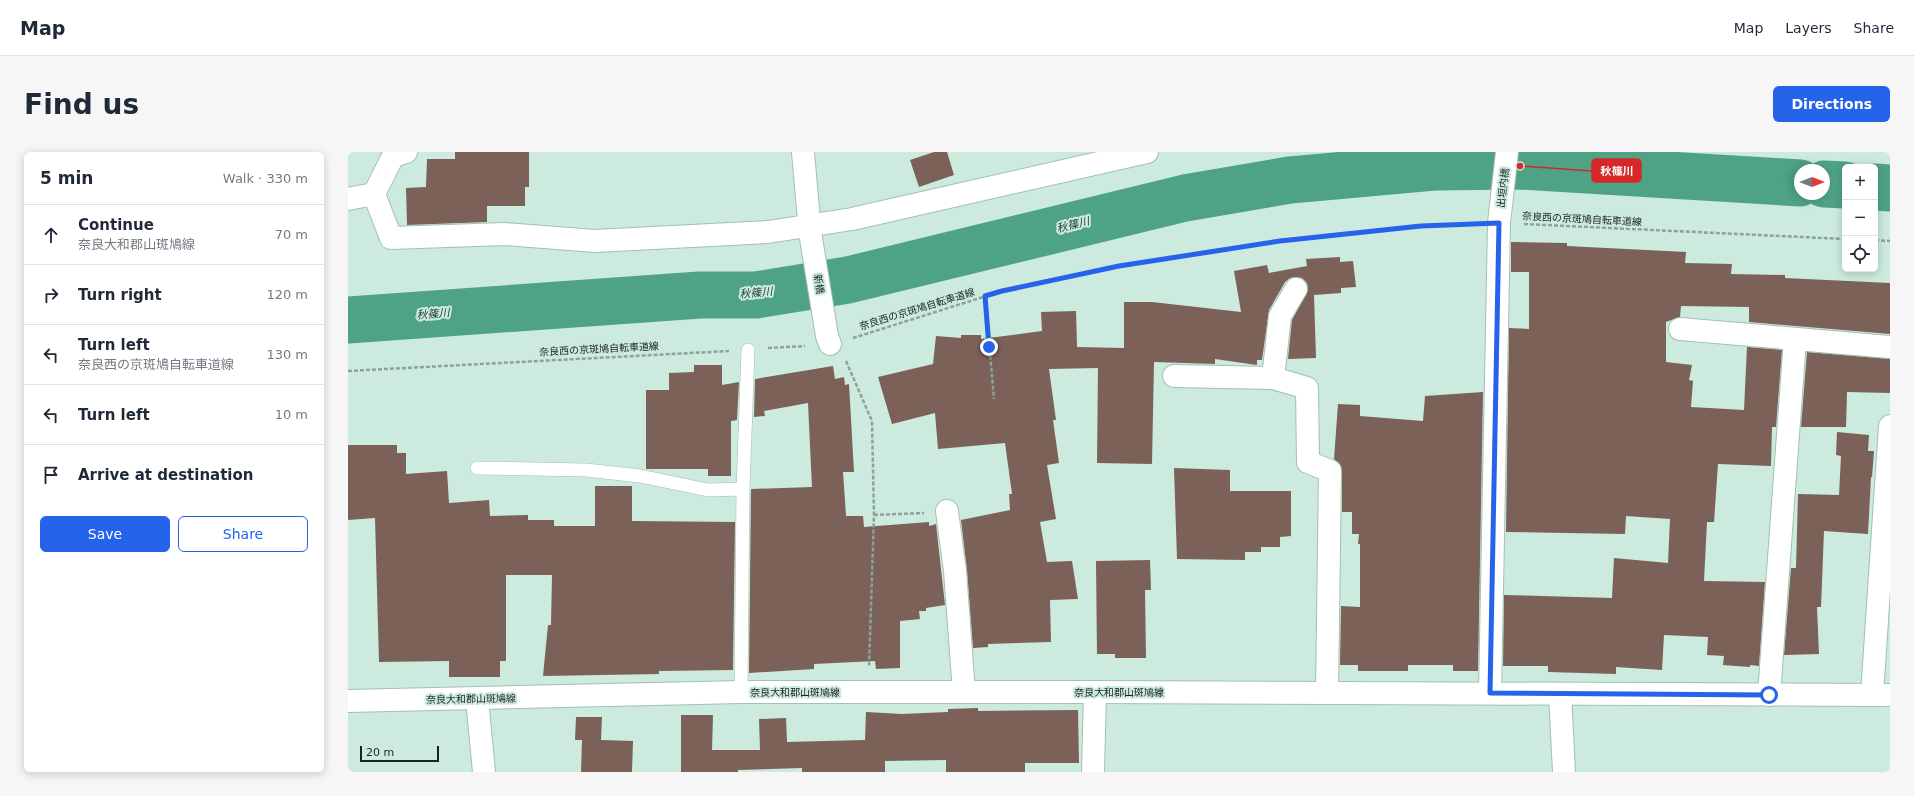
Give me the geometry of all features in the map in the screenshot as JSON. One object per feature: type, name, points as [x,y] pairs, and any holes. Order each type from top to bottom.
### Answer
[{"type":"street","points":[[406,152],[393,156],[374,194],[391,238],[504,234],[595,241],[810,229],[1147,152]]},
{"type":"street","name":"新橋","points":[[803,152],[810,229],[832,341]]},
{"type":"street","name":"出垣内橋","points":[[1490,693],[1499,223],[1507,152]]},
{"type":"street","points":[[348,199],[374,194]]},
{"type":"street","points":[[1273,378],[1280,316],[1296,289]]},
{"type":"street","points":[[1680,329],[1890,347]]},
{"type":"street","points":[[1769,695],[1795,339]]},
{"type":"street","points":[[1174,376],[1273,378],[1307,388],[1308,462],[1330,471],[1328,693]]},
{"type":"street","points":[[1881,695],[1890,426]]},
{"type":"street","points":[[947,511],[955,570],[964,692]]},
{"type":"street","name":"奈良大和郡山斑鳩線","points":[[348,701],[741,692],[1881,695]]},
{"type":"street","points":[[1093,772],[1095,692]]},
{"type":"street","points":[[1560,694],[1564,772]]},
{"type":"street","points":[[477,699],[484,772]]},
{"type":"lane","points":[[741,692],[743,489],[748,350]]},
{"type":"lane","points":[[477,468],[586,470],[640,476],[708,490],[743,489]]},
{"type":"path","name":"奈良西の京斑鳩自転車道線","points":[[348,370],[748,350],[832,341],[985,296],[1119,266],[1280,241],[1421,226],[1499,223],[1842,239]]},
{"type":"path","points":[[1878,240],[1890,241]]},
{"type":"path","points":[[985,296],[994,399]]},
{"type":"path","points":[[832,341],[872,421],[874,515],[868,692]]},
{"type":"path","points":[[874,515],[947,511]]},
{"type":"building","points":[[455,152],[529,152],[529,187],[525,187],[525,206],[487,206],[487,222],[407,225],[406,188],[426,187],[427,159],[455,159]]},
{"type":"building","points":[[934,152],[947,152],[954,175],[919,187],[910,160]]},
{"type":"building","points":[[1511,242],[1567,243],[1567,246],[1686,252],[1685,263],[1732,264],[1731,274],[1785,275],[1785,278],[1890,283],[1890,334],[1749,322],[1749,307],[1681,306],[1680,317],[1666,322],[1666,362],[1692,365],[1689,380],[1693,381],[1691,407],[1744,410],[1747,347],[1782,350],[1776,427],[1772,427],[1771,466],[1718,464],[1714,522],[1707,522],[1704,581],[1765,582],[1759,666],[1750,665],[1750,667],[1723,665],[1724,656],[1707,655],[1708,637],[1664,635],[1662,670],[1616,667],[1616,674],[1548,672],[1548,666],[1503,666],[1504,595],[1612,598],[1614,558],[1668,563],[1670,519],[1626,516],[1625,534],[1506,532],[1509,328],[1529,329],[1529,272],[1511,272]]},
{"type":"building","points":[[1340,257],[1340,262],[1353,261],[1356,287],[1341,288],[1341,293],[1314,295],[1316,358],[1288,359],[1292,320],[1308,290],[1307,283],[1302,278],[1296,277],[1290,278],[1285,282],[1269,310],[1262,360],[1257,360],[1257,365],[1215,359],[1215,364],[1154,362],[1152,464],[1097,463],[1098,368],[1049,369],[1056,420],[1053,420],[1059,463],[1047,465],[1056,519],[1040,522],[1047,562],[1072,561],[1078,599],[1050,600],[1051,642],[988,644],[988,647],[973,648],[967,570],[961,520],[1010,510],[1009,494],[1012,494],[1005,443],[938,449],[935,413],[892,424],[878,377],[933,364],[936,336],[961,338],[961,335],[981,335],[981,339],[1042,331],[1041,312],[1076,311],[1077,347],[1124,348],[1124,302],[1152,302],[1241,312],[1234,271],[1267,265],[1269,273],[1307,266],[1306,259]]},
{"type":"building","points":[[1807,352],[1890,359],[1890,393],[1847,392],[1846,427],[1801,427]]},
{"type":"building","points":[[694,365],[722,365],[722,385],[739,382],[737,420],[731,421],[731,476],[708,476],[708,469],[646,469],[646,390],[669,390],[669,373],[694,372]]},
{"type":"building","points":[[833,366],[835,379],[844,377],[845,385],[849,384],[854,472],[843,472],[846,516],[863,516],[864,527],[929,522],[929,526],[936,524],[945,605],[926,608],[926,611],[919,611],[920,619],[900,621],[900,668],[876,669],[875,661],[814,664],[814,669],[749,673],[751,489],[812,487],[808,403],[764,411],[765,416],[754,417],[755,379]]},
{"type":"building","points":[[1483,392],[1478,671],[1453,671],[1453,665],[1408,665],[1408,671],[1358,671],[1358,665],[1340,665],[1341,606],[1360,607],[1360,544],[1358,544],[1359,534],[1352,534],[1352,512],[1342,512],[1342,471],[1340,464],[1334,459],[1338,404],[1360,405],[1360,416],[1423,421],[1425,396]]},
{"type":"building","points":[[1837,432],[1869,435],[1868,451],[1874,451],[1868,534],[1824,531],[1821,607],[1817,607],[1819,654],[1784,655],[1791,568],[1796,568],[1798,494],[1839,495],[1841,456],[1836,455]]},
{"type":"building","points":[[348,445],[397,445],[397,453],[406,453],[406,474],[447,471],[449,503],[489,500],[490,516],[528,515],[528,520],[554,520],[554,526],[595,526],[595,486],[632,486],[632,521],[735,522],[733,670],[659,671],[659,674],[543,676],[548,625],[551,625],[552,575],[506,575],[506,661],[500,661],[500,677],[449,677],[449,661],[379,662],[375,518],[348,520]]},
{"type":"building","points":[[1174,468],[1230,470],[1230,491],[1291,491],[1291,536],[1280,537],[1280,547],[1261,547],[1261,552],[1245,552],[1245,560],[1177,559]]},
{"type":"building","points":[[1150,560],[1151,590],[1145,590],[1146,658],[1115,658],[1115,654],[1097,654],[1096,561]]},
{"type":"building","points":[[978,708],[978,711],[1078,710],[1079,763],[1025,763],[1025,772],[946,772],[946,760],[885,761],[885,772],[802,772],[802,768],[738,770],[738,772],[681,772],[681,715],[713,715],[712,750],[760,750],[759,719],[786,718],[787,742],[865,740],[866,712],[902,714],[948,712],[948,709]]},
{"type":"building","points":[[576,717],[602,717],[601,740],[633,741],[632,772],[581,772],[582,740],[575,740]]},
{"type":"waterway","points":[[1520,166],[1524,152]]},
{"type":"waterway","name":"秋篠川","points":[[348,320],[700,295],[756,295],[848,280],[1185,198],[1290,180],[1434,167],[1520,166],[1794,183]]},
{"type":"waterway","name":"秋篠川","points":[[1830,184],[1842,185]]},
{"type":"waterway","name":"秋篠川","points":[[1878,187],[1890,188]]},
{"type":"place","name":"秋篠川","points":[[1520,166]]},
{"type":"route","points":[[989,347],[985,296],[1002,291],[1119,266],[1280,241],[1421,226],[1499,223],[1490,693],[1769,695]]}]
